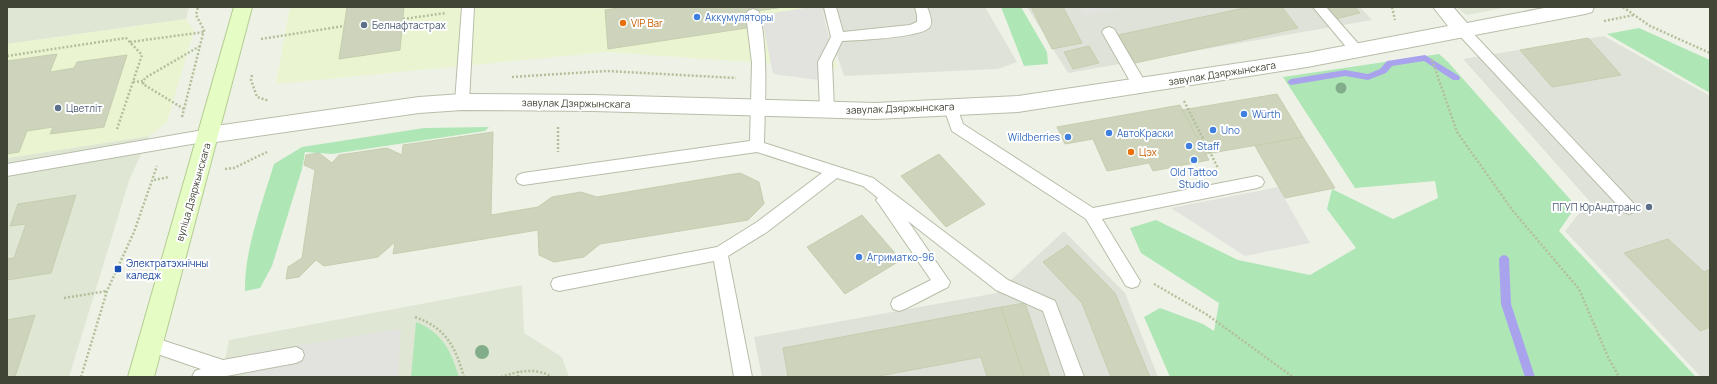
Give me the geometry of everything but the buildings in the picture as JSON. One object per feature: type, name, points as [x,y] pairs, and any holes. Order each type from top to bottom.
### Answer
[{"type":"main road","name":"вуліца Дзяржынскага","points":[[141,377],[149,344],[209,135],[243,7]]},
{"type":"street","points":[[1442,7],[1463,31]]},
{"type":"street","name":"завулак Дзяржынскага","points":[[209,135],[419,105],[462,102],[758,107],[875,111],[950,106],[1018,104],[1357,51],[1585,7]]},
{"type":"lane","points":[[827,109],[825,62],[838,37],[830,7]]},
{"type":"lane","points":[[838,37],[912,30],[924,25],[924,15],[921,7]]},
{"type":"lane","points":[[1319,7],[1357,51]]},
{"type":"lane","points":[[462,102],[468,9]]},
{"type":"lane","points":[[753,14],[757,31],[760,79],[757,146]]},
{"type":"lane","points":[[1463,31],[1629,208]]},
{"type":"lane","points":[[1109,32],[1140,86]]},
{"type":"lane","points":[[950,106],[957,127],[1090,215],[1132,281]]},
{"type":"lane","points":[[7,170],[209,135]]},
{"type":"lane","points":[[523,179],[757,146],[868,182],[1002,285],[1050,306],[1075,377]]},
{"type":"lane","points":[[559,284],[720,253],[762,227],[835,171]]},
{"type":"lane","points":[[1090,215],[1257,182]]},
{"type":"lane","points":[[876,188],[942,282],[899,304]]},
{"type":"lane","points":[[720,253],[744,377]]},
{"type":"lane","points":[[149,344],[223,368]]},
{"type":"lane","points":[[200,377],[223,368],[296,355]]},
{"type":"path","points":[[181,121],[204,32],[196,15],[198,7]]},
{"type":"path","points":[[1392,7],[1395,22],[1402,21]]},
{"type":"path","points":[[1623,7],[1650,26],[1710,54]]},
{"type":"path","points":[[403,19],[468,9]]},
{"type":"path","points":[[261,40],[344,26]]},
{"type":"path","points":[[130,42],[204,32]]},
{"type":"path","points":[[259,46],[263,33]]},
{"type":"path","points":[[7,56],[126,38],[142,55],[116,131]]},
{"type":"path","points":[[1424,38],[1457,132],[1513,211],[1578,289],[1619,377]]},
{"type":"path","points":[[133,82],[144,81],[145,78],[200,45]]},
{"type":"path","points":[[505,79],[519,76],[607,71],[760,79]]},
{"type":"path","points":[[253,73],[251,80],[257,97],[273,103]]},
{"type":"path","points":[[144,81],[144,84],[184,109]]},
{"type":"path","points":[[1181,97],[1229,188]]},
{"type":"path","points":[[558,123],[558,174]]},
{"type":"path","points":[[234,168],[272,149]]},
{"type":"path","points":[[81,377],[107,291],[134,232],[158,165]]},
{"type":"path","points":[[1122,266],[1206,314],[1293,377]]},
{"type":"path","points":[[64,298],[107,291]]},
{"type":"path","points":[[415,316],[427,320],[450,340],[457,355],[464,377]]},
{"type":"path","points":[[501,377],[518,371],[533,370],[546,373],[552,377]]},
{"type":"path","points":[[518,371],[518,377]]},
{"type":"shaded area","points":[[7,7],[189,7],[186,19],[7,44]]},
{"type":"shaded area","points":[[290,7],[595,7],[595,9],[607,7],[818,7],[837,68],[606,52],[276,84]]},
{"type":"shaded area","points":[[811,7],[821,7],[832,48],[825,81],[773,74],[761,15]]},
{"type":"shaded area","points":[[821,7],[985,7],[1017,62],[998,69],[844,76]]},
{"type":"shaded area","points":[[1027,7],[1360,7],[1372,20],[1068,73]]},
{"type":"shaded area","points":[[1078,7],[1127,7],[1084,16]]},
{"type":"shaded area","points":[[1455,7],[1508,7],[1467,15]]},
{"type":"shaded area","points":[[186,19],[194,31],[167,122],[149,136],[7,158],[7,44]]},
{"type":"shaded area","name":"ПГУП ЮрАндтранс","points":[[1604,36],[1710,96],[1710,377],[1701,377],[1565,231],[1582,210],[1592,204],[1463,59]]},
{"type":"shaded area","points":[[149,136],[129,181],[69,377],[7,377],[7,158]]},
{"type":"shaded area","points":[[1278,187],[1310,243],[1245,256],[1171,208]]},
{"type":"shaded area","points":[[1064,231],[1125,293],[1158,377],[762,377],[754,337],[997,293]]},
{"type":"shaded area","points":[[522,285],[524,333],[562,357],[569,377],[222,377],[229,340]]},
{"type":"shaded area","points":[[401,329],[398,377],[246,377],[250,353]]},
{"type":"green space","points":[[1001,7],[1021,7],[1047,52],[1048,64],[1024,66]]},
{"type":"green space","points":[[1639,28],[1710,60],[1710,93],[1607,34]]},
{"type":"green space","points":[[1439,54],[1448,62],[1576,206],[1559,231],[1696,377],[1170,377],[1144,317],[1160,308],[1203,324],[1214,331],[1219,303],[1141,253],[1130,228],[1156,220],[1238,260],[1310,275],[1356,248],[1327,209],[1332,189],[1393,219],[1438,198],[1435,181],[1355,188],[1283,77]]},
{"type":"green space","points":[[489,127],[485,131],[332,154],[305,152],[302,169],[272,266],[260,288],[245,291],[247,259],[259,211],[274,164],[302,147],[424,128]]},
{"type":"green space","points":[[416,322],[433,331],[439,337],[453,359],[459,377],[411,377]]},
{"type":"waterway","points":[[1291,82],[1345,73],[1368,77],[1383,71],[1390,63],[1425,58],[1456,78]]},
{"type":"waterway","points":[[1504,259],[1506,304],[1530,377]]},
{"type":"place","name":"Аккумуляторы","points":[[697,17]]},
{"type":"place","name":"VIP Bar","points":[[623,23]]},
{"type":"place","name":"Белнафтастрах","points":[[364,25]]},
{"type":"place","name":"Цветліт","points":[[58,108]]},
{"type":"place","name":"Würth","points":[[1244,114]]},
{"type":"place","name":"Uno","points":[[1213,130]]},
{"type":"place","name":"АвтоКраски","points":[[1109,133]]},
{"type":"place","name":"Wildberries","points":[[1068,137]]},
{"type":"place","name":"Staff","points":[[1189,146]]},
{"type":"place","name":"Цэх","points":[[1131,152]]},
{"type":"place","name":"Old Tattoo Studio","points":[[1194,160]]},
{"type":"place","name":"ПГУП ЮрАндтранс","points":[[1649,207]]},
{"type":"place","name":"Агриматко-96","points":[[859,257]]},
{"type":"place","name":"Электратэхнічны каледж","points":[[118,269]]}]
